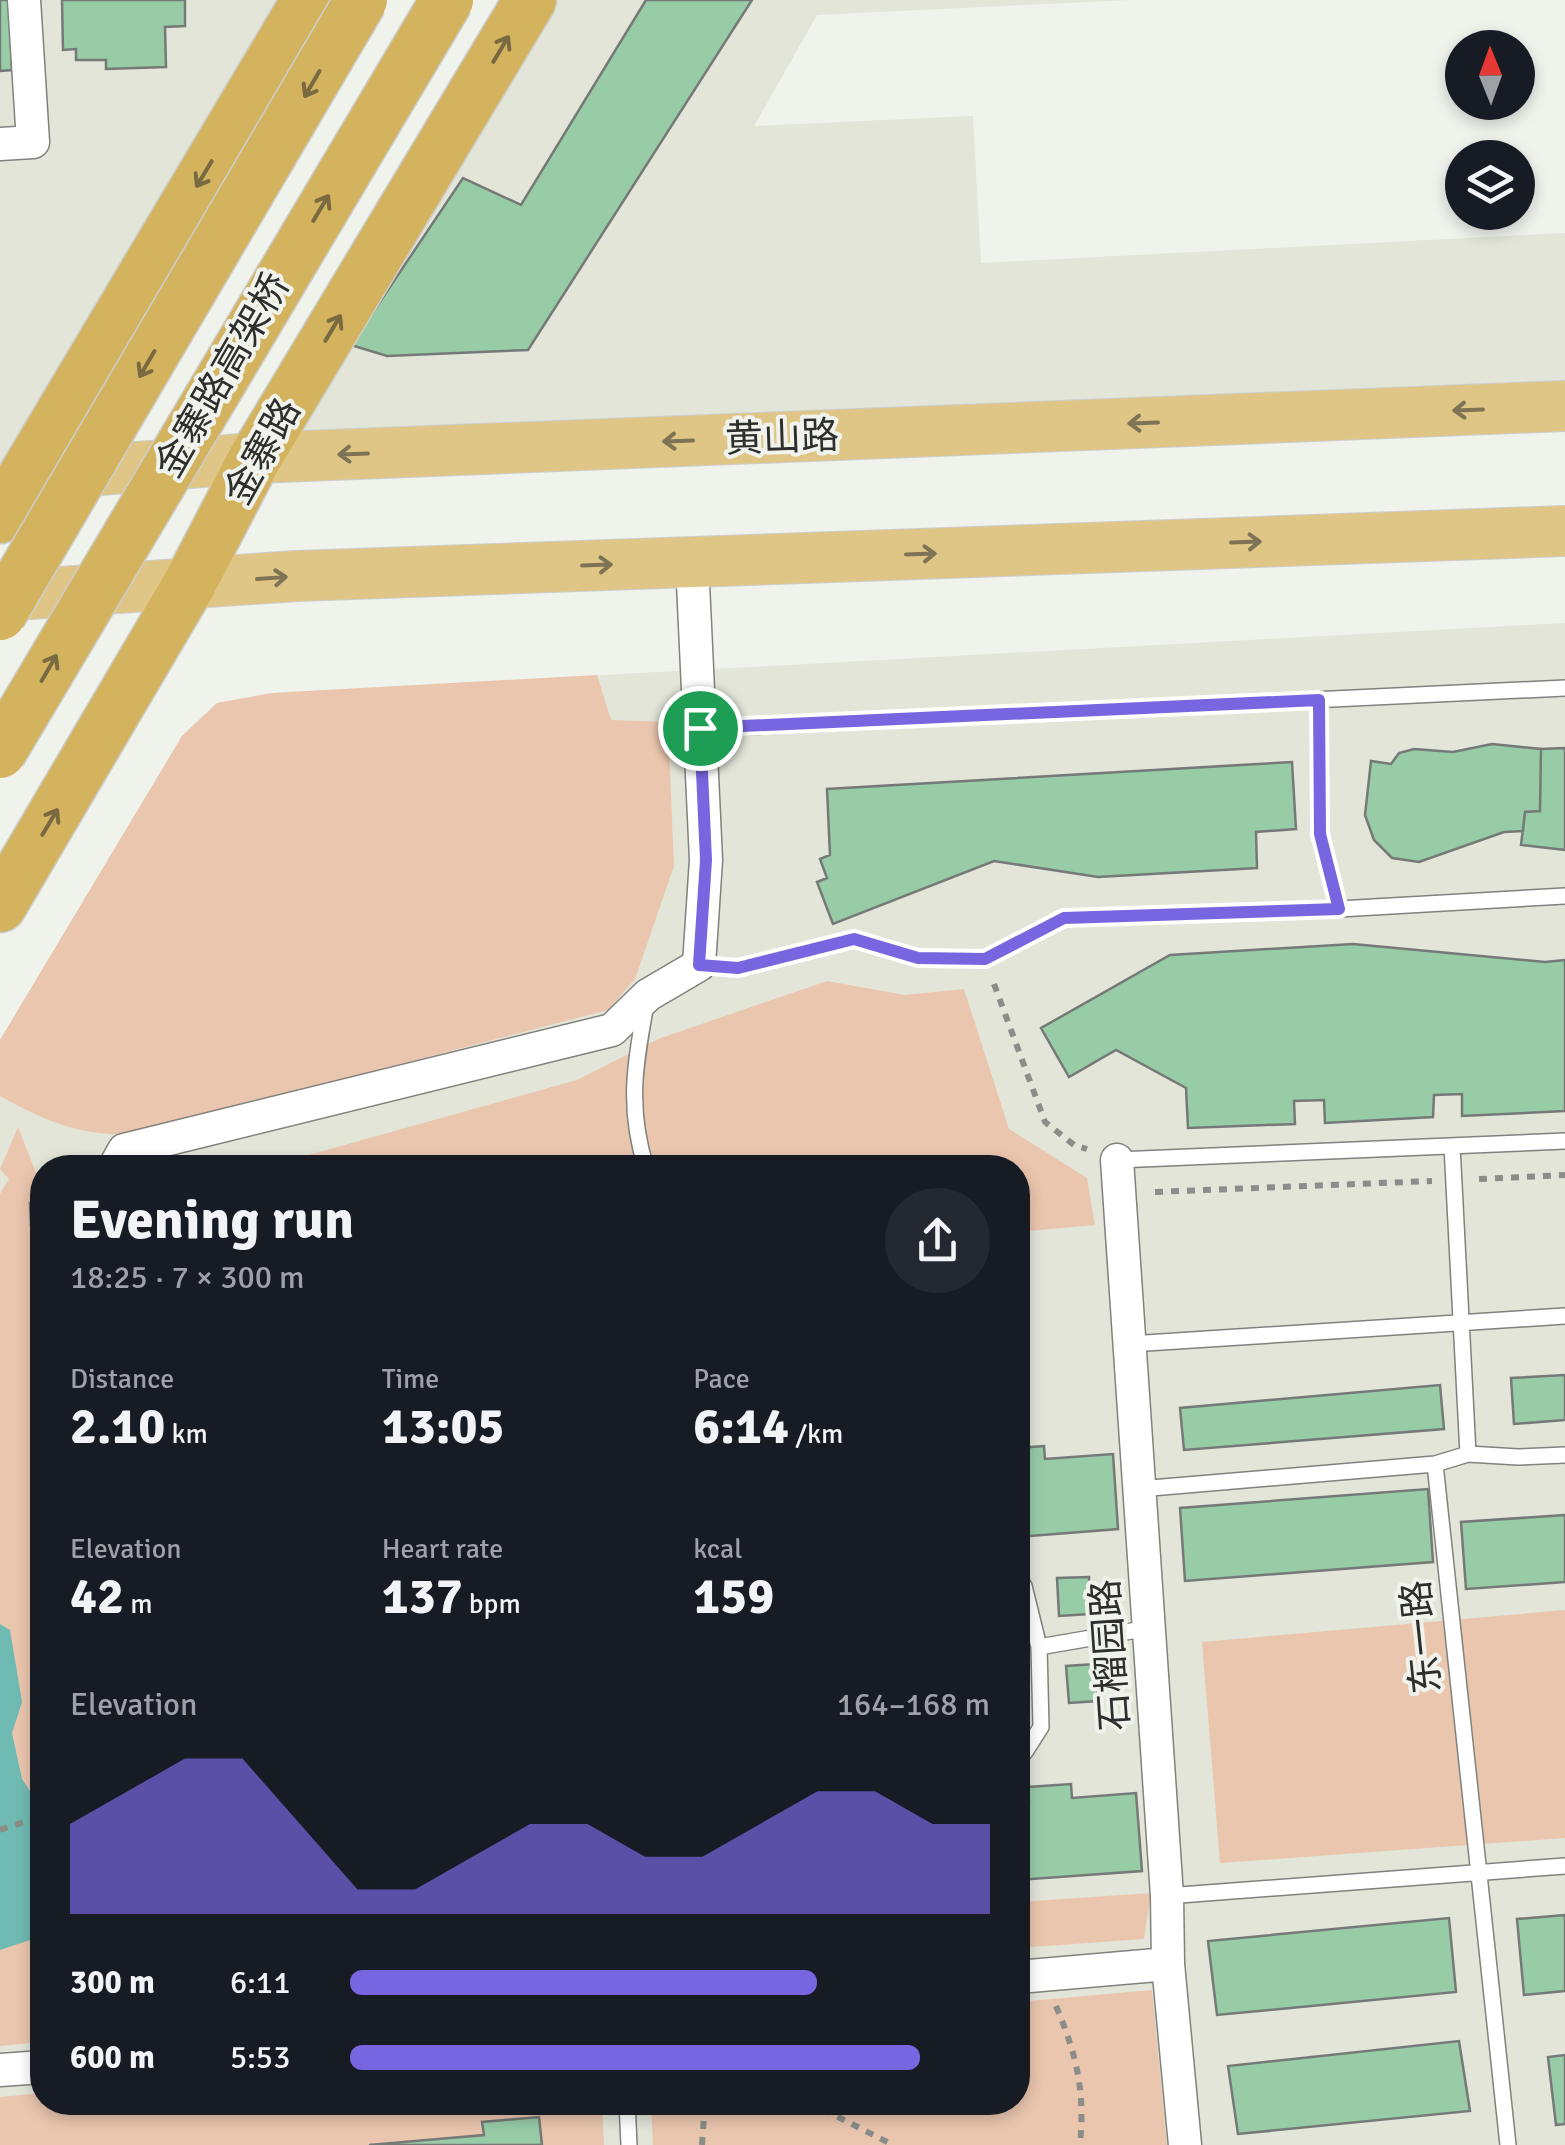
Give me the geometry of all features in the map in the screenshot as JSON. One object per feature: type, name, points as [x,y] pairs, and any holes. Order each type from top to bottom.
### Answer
[{"type":"highway","points":[[8,490],[308,0]]},
{"type":"highway","name":"金寨路高架桥","points":[[0,614],[361,0]]},
{"type":"highway","name":"金寨路高架桥","points":[[0,752],[447,0]]},
{"type":"highway","name":"金寨路","points":[[0,906],[190,583],[255,458],[530,0]]},
{"type":"main road","name":"黄山路","points":[[8,490],[255,458],[1565,406]]},
{"type":"main road","points":[[0,596],[190,583],[692,562],[1565,531]]},
{"type":"street","points":[[0,144],[33,142],[24,0]]},
{"type":"street","points":[[121,1155],[124,1150],[612,1030],[648,995],[699,965],[706,860],[692,562]]},
{"type":"street","name":"石榴园路","points":[[1117,1160],[1168,1964],[1185,2145]]},
{"type":"street","points":[[1030,1976],[1168,1964]]},
{"type":"street","points":[[0,2070],[30,2068]]},
{"type":"lane","points":[[700,728],[1565,688]]},
{"type":"lane","points":[[1319,700],[1320,834],[1339,909]]},
{"type":"lane","points":[[699,965],[738,968],[854,939],[918,958],[985,959],[1064,918],[1339,909],[1565,896]]},
{"type":"lane","points":[[642,1155],[632,1082],[648,995]]},
{"type":"lane","points":[[1117,1160],[1565,1141]]},
{"type":"lane","points":[[1452,1146],[1468,1454]]},
{"type":"lane","points":[[1130,1344],[1565,1316]]},
{"type":"lane","points":[[1139,1489],[1434,1464],[1468,1454],[1565,1454]]},
{"type":"lane","name":"东一路","points":[[1434,1464],[1508,2145]]},
{"type":"lane","points":[[1030,1610],[1039,1647],[1041,1727],[1030,1745]]},
{"type":"lane","points":[[1039,1647],[1149,1628]]},
{"type":"lane","points":[[1166,1896],[1565,1866]]},
{"type":"lane","points":[[627,2115],[629,2145]]},
{"type":"path","points":[[985,959],[1046,1122],[1074,1145],[1117,1160],[1158,1194],[1565,1175]]},
{"type":"path","points":[[0,1830],[30,1820]]},
{"type":"path","points":[[1030,1979],[1074,2048],[1084,2101],[1080,2145]]},
{"type":"path","points":[[702,2145],[704,2115]]},
{"type":"path","points":[[834,2115],[892,2145]]},
{"type":"shaded area","points":[[0,0],[308,0],[0,477]]},
{"type":"shaded area","points":[[530,0],[1129,0],[817,15],[754,126],[973,116],[981,263],[1565,233],[1565,406],[255,458]]},
{"type":"shaded area","points":[[1565,623],[1565,2145],[0,2145],[0,1040],[182,736],[217,703],[272,693]]},
{"type":"shaded area","points":[[597,675],[611,720],[668,722],[674,866],[635,979],[608,1010],[132,1134],[97,1133],[63,1125],[0,1096],[0,1040],[182,736],[217,703],[272,693]]},
{"type":"shaded area","points":[[827,981],[905,995],[964,989],[1009,1129],[1087,1178],[1095,1225],[1030,1231],[1030,1155],[309,1155],[577,1080],[658,1039]]},
{"type":"shaded area","points":[[18,1127],[30,1158],[30,2043],[0,2046],[0,1194],[9,1179],[0,1169]]},
{"type":"shaded area","points":[[1565,1610],[1565,1838],[1220,1863],[1202,1642]]},
{"type":"shaded area","points":[[1151,1893],[1144,1939],[1030,1947],[1030,1901]]},
{"type":"shaded area","points":[[1152,1990],[1167,2145],[653,2145],[652,2115],[1030,2115],[1030,2001]]},
{"type":"shaded area","points":[[30,2094],[30,2115],[603,2115],[604,2145],[0,2145],[0,2097]]},
{"type":"water","points":[[0,1624],[10,1630],[22,1702],[12,1733],[22,1779],[30,1791],[30,1940],[0,1950]]},
{"type":"building","points":[[0,0],[9,0],[12,70],[0,71]]},
{"type":"building","points":[[62,0],[185,0],[185,26],[165,27],[166,67],[106,69],[106,60],[76,60],[76,49],[63,50]]},
{"type":"building","points":[[646,0],[752,0],[528,350],[387,356],[351,345],[463,178],[521,205]]},
{"type":"building","points":[[1492,744],[1541,749],[1540,811],[1525,812],[1523,831],[1504,832],[1419,862],[1392,858],[1374,840],[1365,815],[1371,761],[1391,764],[1399,753],[1414,749],[1453,752]]},
{"type":"building","points":[[1565,748],[1565,850],[1521,845],[1525,812],[1540,811],[1541,749]]},
{"type":"building","points":[[1292,762],[1296,829],[1256,832],[1257,868],[1098,877],[994,861],[833,924],[817,882],[827,878],[820,859],[830,855],[827,789]]},
{"type":"building","points":[[1353,944],[1545,962],[1565,960],[1565,1111],[1462,1116],[1462,1094],[1434,1095],[1433,1117],[1325,1123],[1324,1100],[1294,1101],[1295,1124],[1188,1128],[1186,1088],[1116,1050],[1069,1077],[1041,1028],[1170,955]]},
{"type":"building","points":[[1565,1375],[1565,1420],[1514,1424],[1511,1378]]},
{"type":"building","points":[[1440,1385],[1444,1429],[1184,1450],[1180,1408]]},
{"type":"building","points":[[1044,1446],[1045,1459],[1113,1454],[1118,1529],[1030,1536],[1030,1447]]},
{"type":"building","points":[[1428,1489],[1433,1562],[1185,1581],[1180,1508]]},
{"type":"building","points":[[1565,1515],[1565,1582],[1466,1589],[1461,1522]]},
{"type":"building","points":[[1089,1577],[1090,1614],[1059,1616],[1057,1578]]},
{"type":"building","points":[[1095,1664],[1098,1701],[1069,1703],[1066,1666]]},
{"type":"building","points":[[1071,1784],[1072,1798],[1136,1793],[1142,1871],[1030,1879],[1030,1787]]},
{"type":"building","points":[[1565,1915],[1565,1991],[1524,1995],[1517,1919]]},
{"type":"building","points":[[1449,1918],[1456,1992],[1217,2015],[1208,1941]]},
{"type":"building","points":[[1459,2041],[1470,2111],[1238,2134],[1228,2066]]},
{"type":"building","points":[[1565,2055],[1565,2124],[1556,2125],[1548,2057]]},
{"type":"building","points":[[539,2117],[542,2145],[369,2145],[484,2135],[482,2122]]},
{"type":"route","points":[[1319,700],[1320,834],[1339,909],[1064,918],[985,959],[918,958],[854,939],[738,968],[699,965],[706,860],[700,728],[1319,700]]}]
